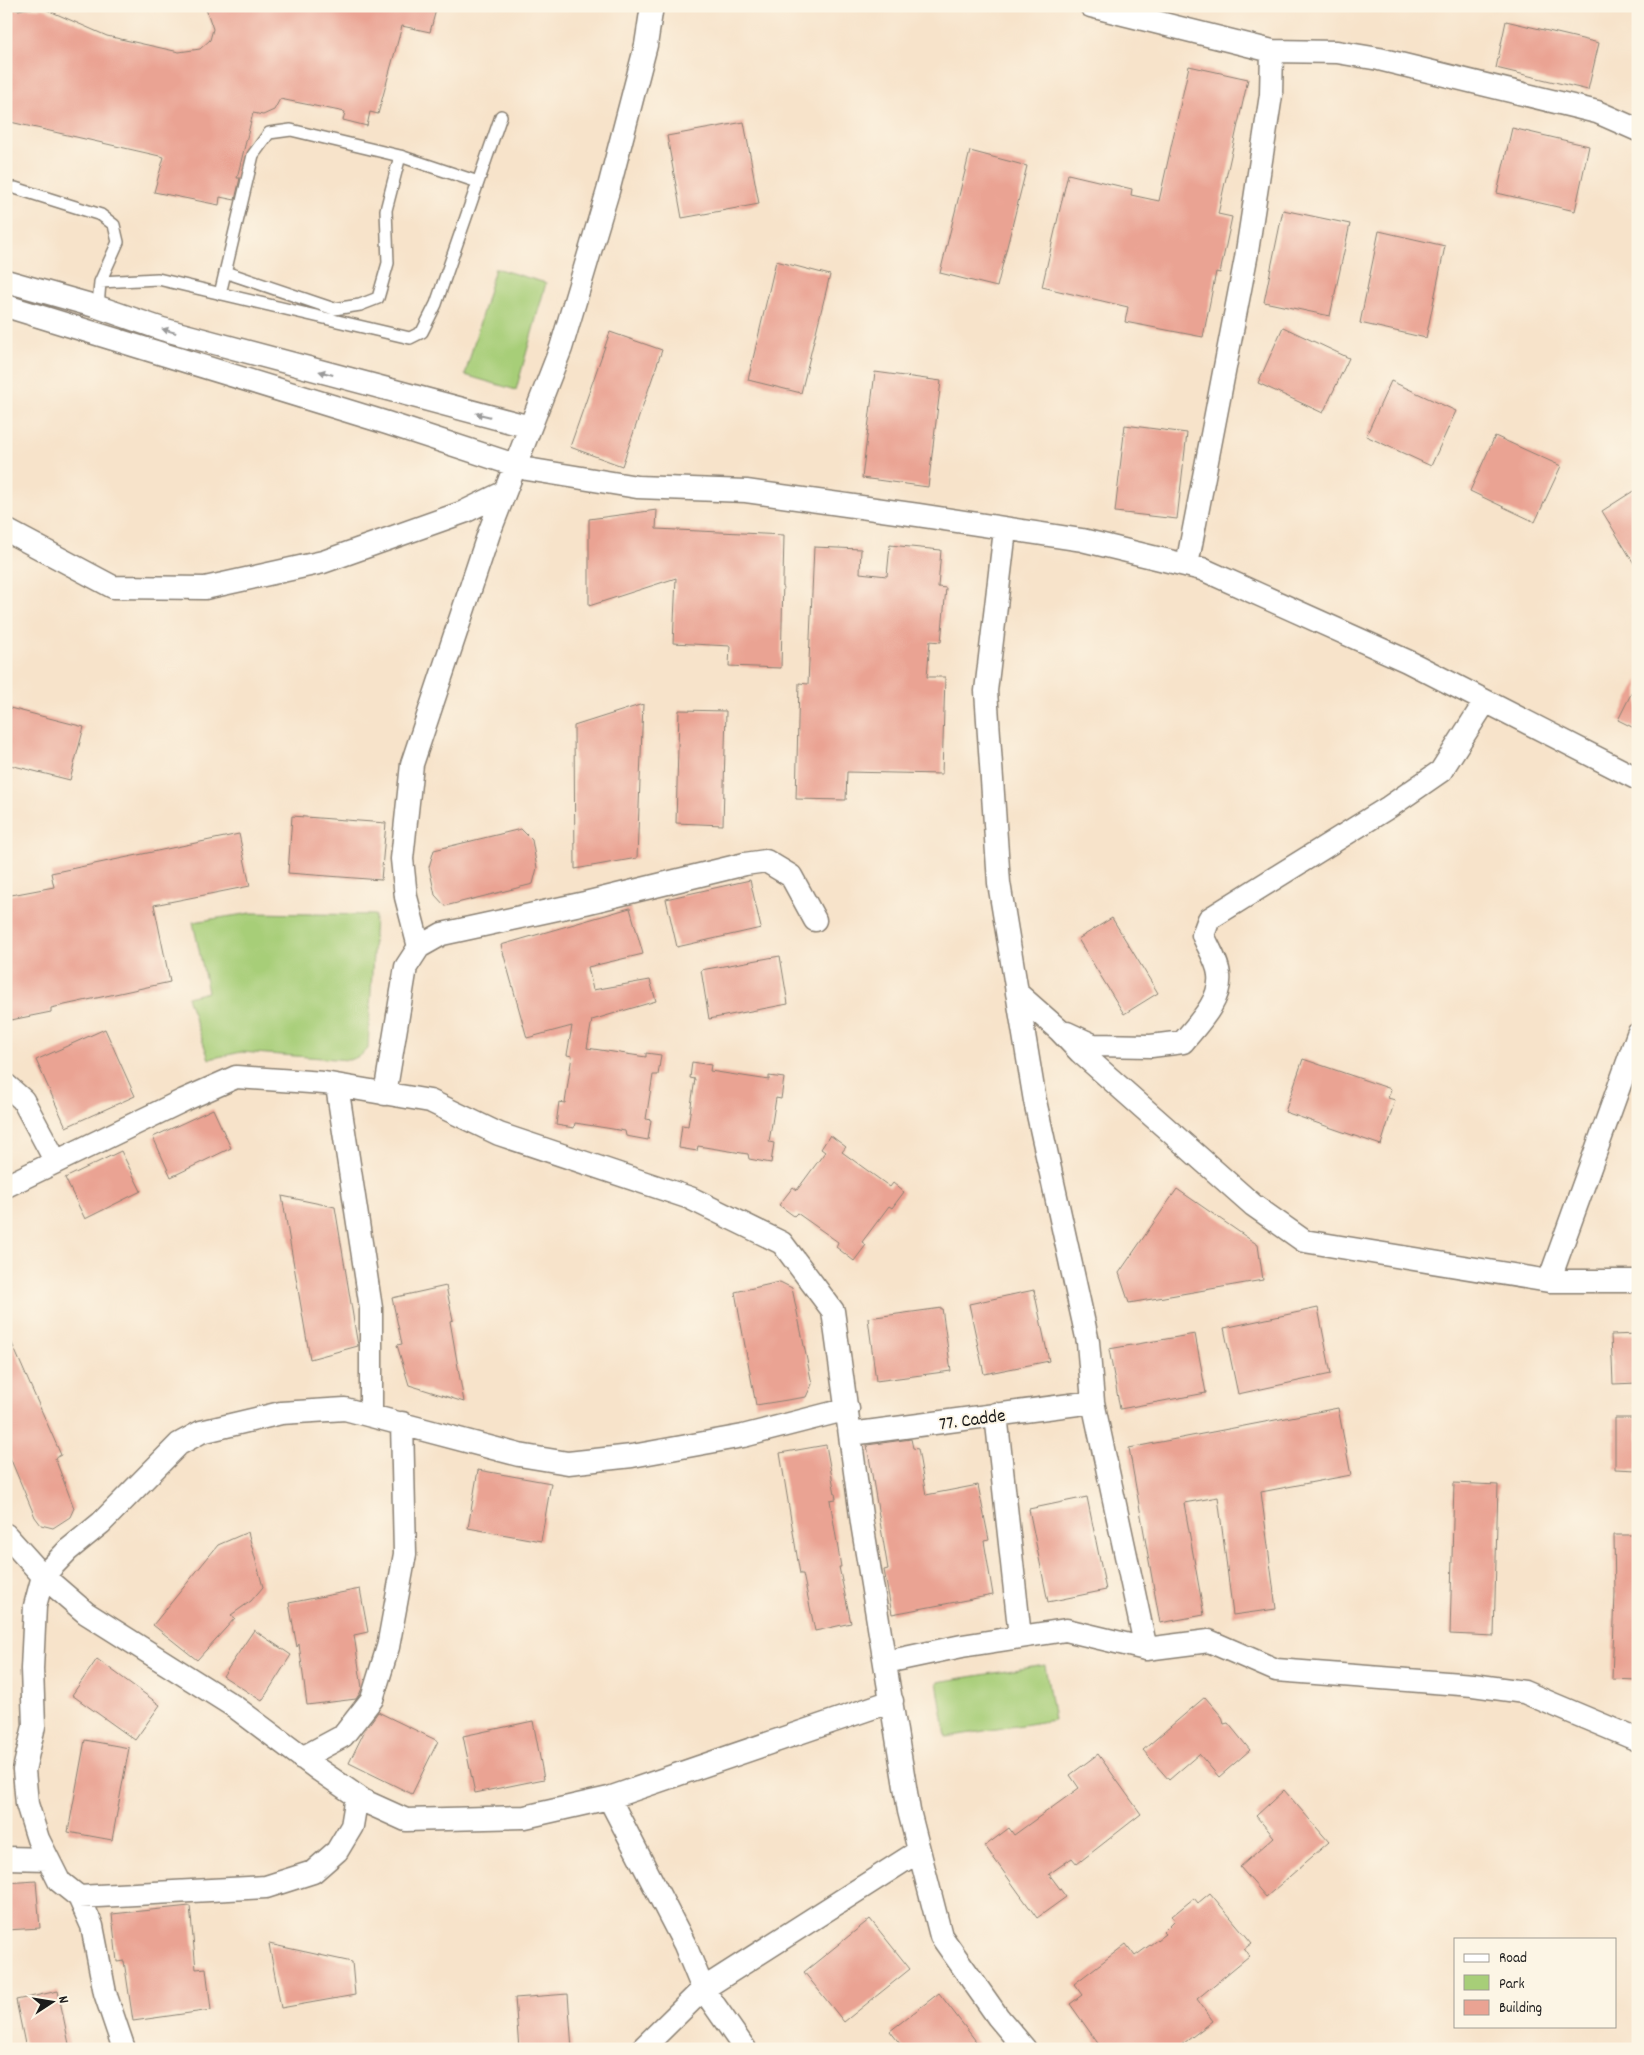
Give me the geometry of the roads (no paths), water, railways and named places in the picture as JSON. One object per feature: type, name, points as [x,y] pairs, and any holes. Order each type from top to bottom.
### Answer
[{"type":"street","points":[[419,947],[406,897],[402,859],[412,764],[489,533],[561,348],[608,191],[646,45],[652,6]]},
{"type":"street","points":[[1091,6],[1272,51],[1337,52],[1379,59],[1597,112],[1638,130]]},
{"type":"street","points":[[1187,565],[1246,258],[1271,95],[1272,51]]},
{"type":"street","points":[[6,281],[98,307],[162,329],[530,427]]},
{"type":"street","points":[[6,306],[516,465],[637,487],[746,491],[1082,540],[1202,569],[1407,661],[1638,779]]},
{"type":"street","points":[[90,331],[98,307]]},
{"type":"street","points":[[6,530],[113,587],[205,588],[323,562],[464,512],[505,492]]},
{"type":"street","points":[[1005,530],[986,691],[998,883],[1035,1101],[1088,1342],[1093,1402],[1146,1649]]},
{"type":"street","points":[[1059,1030],[1093,1045],[1151,1046],[1183,1042],[1202,1020],[1216,995],[1219,974],[1203,935],[1209,920],[1389,807],[1441,771],[1485,702]]},
{"type":"street","points":[[385,1094],[406,967],[419,947],[442,934],[585,903],[745,864],[766,862],[792,876],[815,920]]},
{"type":"street","points":[[1017,993],[1059,1030],[1080,1052],[1253,1205],[1304,1241],[1549,1281],[1638,1281]]},
{"type":"street","points":[[1549,1281],[1638,1034]]},
{"type":"street","points":[[6,1186],[236,1077],[337,1086],[430,1101],[499,1134],[690,1198],[782,1243],[833,1311],[848,1409],[862,1523],[909,1811],[941,1936],[998,2017],[1025,2049]]},
{"type":"street","points":[[6,1085],[23,1100],[56,1162]]},
{"type":"street","points":[[337,1086],[371,1308],[370,1415]]},
{"type":"street","name":"77. Cadde","points":[[851,1434],[1093,1402]]},
{"type":"street","points":[[124,2049],[105,1994],[92,1926],[79,1897],[59,1881],[38,1839],[26,1804],[24,1770],[34,1726],[32,1669],[35,1606],[43,1576],[68,1550],[101,1523],[179,1444],[202,1432],[282,1413],[345,1409],[519,1455],[568,1463],[632,1456],[743,1436],[848,1409]]},
{"type":"street","points":[[996,1414],[1020,1637]]},
{"type":"street","points":[[302,1758],[343,1736],[361,1713],[372,1698],[388,1647],[405,1554],[402,1423]]},
{"type":"street","points":[[6,1535],[43,1576],[86,1614],[236,1707],[302,1758],[357,1796],[406,1820],[525,1817],[609,1798],[892,1701]]},
{"type":"street","points":[[886,1662],[962,1646],[1066,1630],[1146,1649],[1209,1641],[1276,1670],[1473,1685],[1524,1692],[1638,1740]]},
{"type":"street","points":[[79,1897],[266,1887],[313,1872],[337,1851],[352,1826],[357,1796]]},
{"type":"street","points":[[609,1798],[685,1945],[703,1989],[745,2049]]},
{"type":"street","points":[[642,2049],[703,1989],[919,1851]]},
{"type":"street","points":[[6,1858],[48,1859]]},
{"type":"lane","points":[[100,282],[158,279],[410,338],[422,332],[436,304],[501,116]]},
{"type":"lane","points":[[220,294],[253,155],[269,133],[291,130],[400,156],[478,182]]},
{"type":"lane","points":[[225,272],[334,309],[360,305],[378,298],[388,263],[386,210],[400,156]]},
{"type":"lane","points":[[15,188],[101,215],[114,225],[118,242],[100,282],[98,307]]}]
